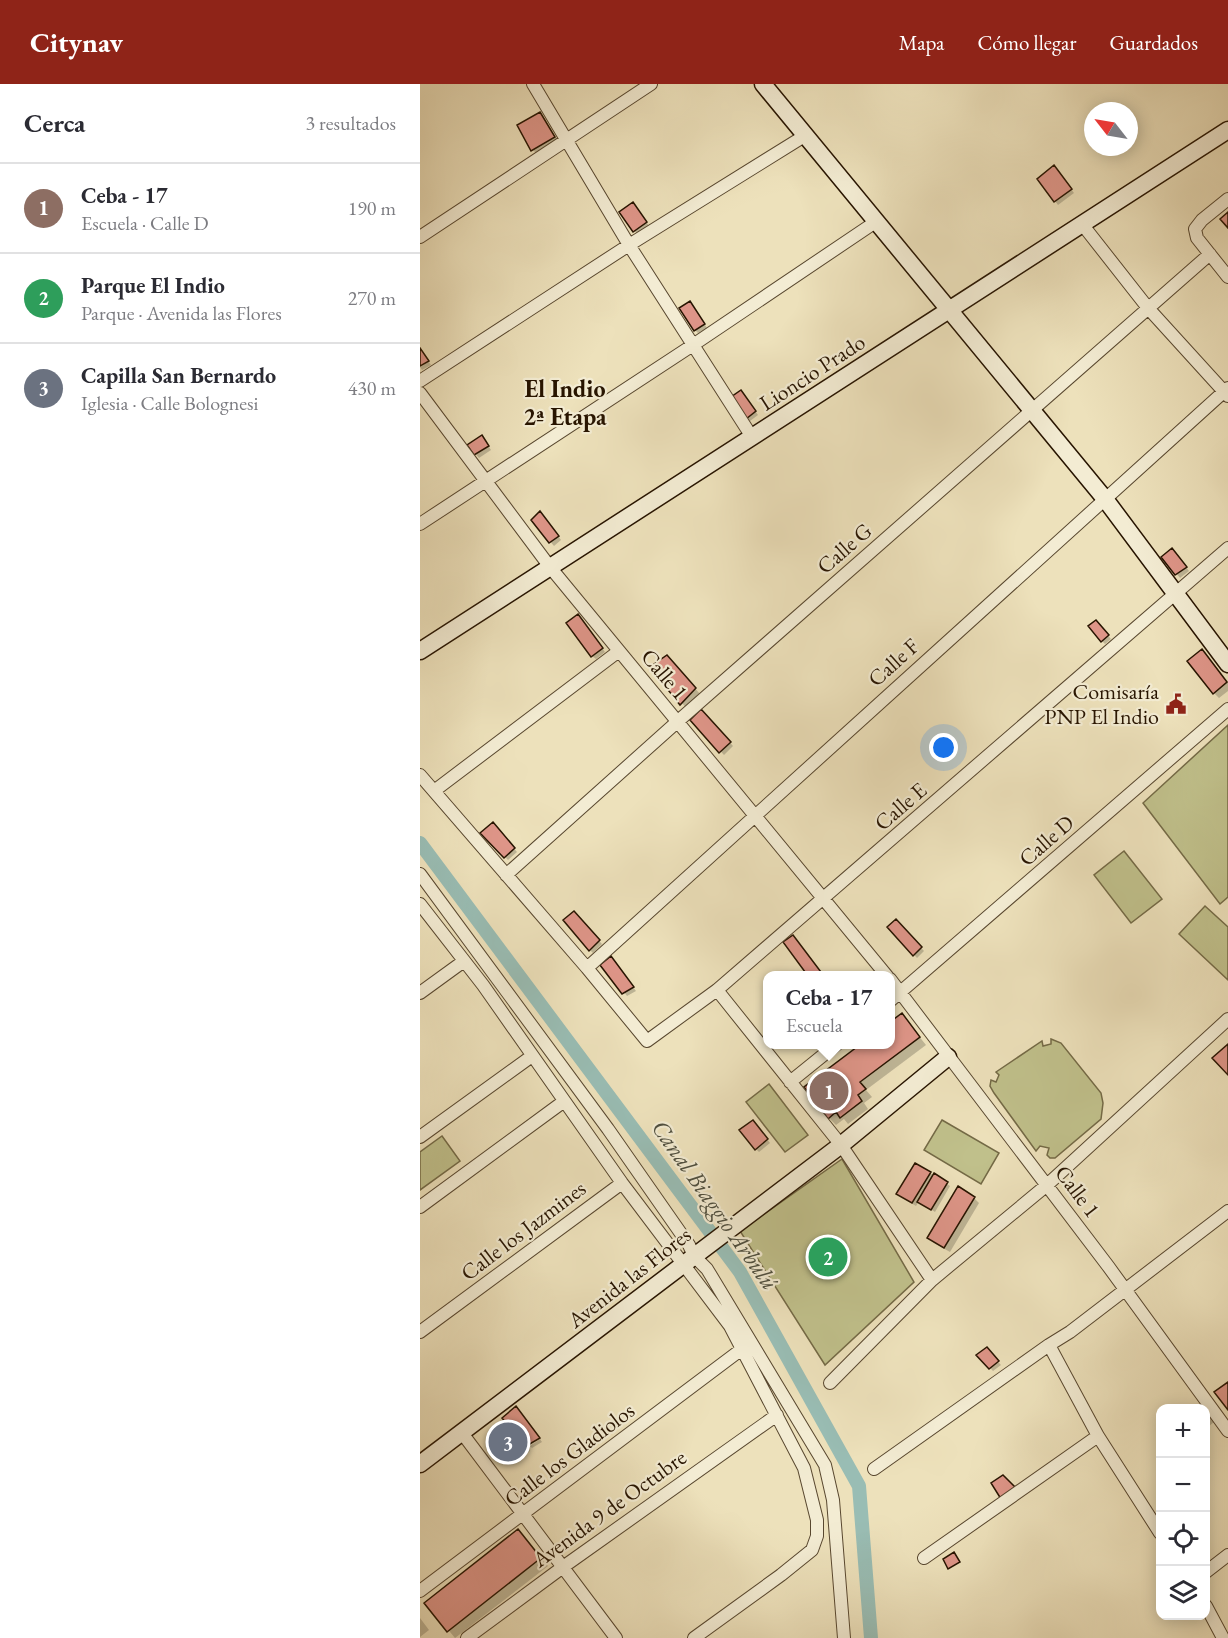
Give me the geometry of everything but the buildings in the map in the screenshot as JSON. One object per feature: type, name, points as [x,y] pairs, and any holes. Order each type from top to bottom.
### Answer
[{"type":"street","points":[[420,237],[651,84]]},
{"type":"street","points":[[763,84],[1105,499],[1228,664]]},
{"type":"street","points":[[538,86],[566,142],[752,437]]},
{"type":"street","name":"Lioncio Prado","points":[[420,651],[1228,130]]},
{"type":"street","points":[[420,381],[629,245],[806,135]]},
{"type":"street","points":[[1228,199],[1202,220],[1195,229],[1197,237],[1228,277]]},
{"type":"street","points":[[420,524],[877,221]]},
{"type":"street","points":[[1082,224],[1149,308],[1227,392]]},
{"type":"street","name":"Calle G","points":[[506,874],[1210,254]]},
{"type":"street","name":"Calle F","points":[[587,968],[1105,499],[1227,392]]},
{"type":"street","name":"Calle 1","points":[[420,393],[550,567],[884,971]]},
{"type":"street","name":"Calle E","points":[[587,968],[647,1041],[717,990],[1228,548]]},
{"type":"street","points":[[434,791],[619,651]]},
{"type":"street","name":"Calle D","points":[[895,998],[1228,709]]},
{"type":"street","points":[[420,775],[587,968]]},
{"type":"street","points":[[420,874],[608,1129],[689,1245],[693,1257],[804,1468],[817,1520],[817,1536],[812,1550],[694,1638]]},
{"type":"street","points":[[420,904],[464,961],[622,1183],[706,1269],[825,1465],[833,1500],[844,1638]]},
{"type":"street","points":[[420,993],[464,961]]},
{"type":"street","name":"Calle 1","points":[[895,985],[1228,1430]]},
{"type":"street","points":[[717,990],[763,1048]]},
{"type":"street","points":[[830,1383],[932,1280],[1047,1185],[1226,1025]]},
{"type":"street","points":[[764,1049],[841,1144],[932,1280]]},
{"type":"street","points":[[790,1082],[831,1049]]},
{"type":"street","points":[[420,1137],[532,1056]]},
{"type":"street","name":"Avenida las Flores","points":[[420,1464],[841,1144],[948,1057]]},
{"type":"street","points":[[420,1208],[563,1102]]},
{"type":"street","name":"Calle los Jazmines","points":[[420,1332],[622,1183]]},
{"type":"street","points":[[874,1469],[1048,1345],[1070,1332],[1228,1211]]},
{"type":"street","points":[[1048,1345],[1098,1436],[1156,1525]]},
{"type":"street","name":"Calle los Gladiolos","points":[[420,1591],[742,1349]]},
{"type":"street","name":"Avenida 9 de Octubre","points":[[467,1638],[777,1414]]},
{"type":"street","points":[[462,1433],[616,1638]]},
{"type":"street","points":[[924,1558],[1098,1436]]},
{"type":"street","points":[[1210,1569],[1228,1555]]},
{"type":"street","points":[[1210,1614],[1223,1638]]},
{"type":"green space","points":[[1228,725],[1228,897],[1220,904],[1143,803]]},
{"type":"green space","points":[[1124,851],[1162,899],[1131,923],[1094,875]]},
{"type":"green space","points":[[1205,906],[1228,927],[1228,980],[1179,934]]},
{"type":"green space","points":[[1051,1039],[1061,1043],[1101,1093],[1103,1103],[1101,1119],[1055,1158],[1047,1155],[1049,1148],[1040,1146],[1036,1151],[990,1086],[991,1080],[996,1082],[999,1075],[996,1072],[1042,1041],[1043,1046],[1051,1044]]},
{"type":"green space","points":[[769,1084],[808,1135],[785,1152],[746,1102]]},
{"type":"green space","points":[[942,1120],[999,1153],[981,1184],[924,1150]]},
{"type":"green space","points":[[442,1136],[460,1161],[420,1190],[420,1152]]},
{"type":"green space","points":[[842,1159],[914,1282],[825,1365],[740,1231]]},
{"type":"waterway","name":"Canal Biaggio Arbulú","points":[[420,843],[740,1272],[859,1486],[871,1638]]},
{"type":"place","name":"Comisaría PNP El Indio","points":[[1176,704]]},
{"type":"place","name":"Ceba - 17","points":[[829,1091]]},
{"type":"place","name":"Parque El Indio","points":[[828,1257]]},
{"type":"place","name":"Capilla San Bernardo","points":[[508,1442]]},
{"type":"district","name":"El Indio 2ª Etapa","points":[[565,403]]}]
